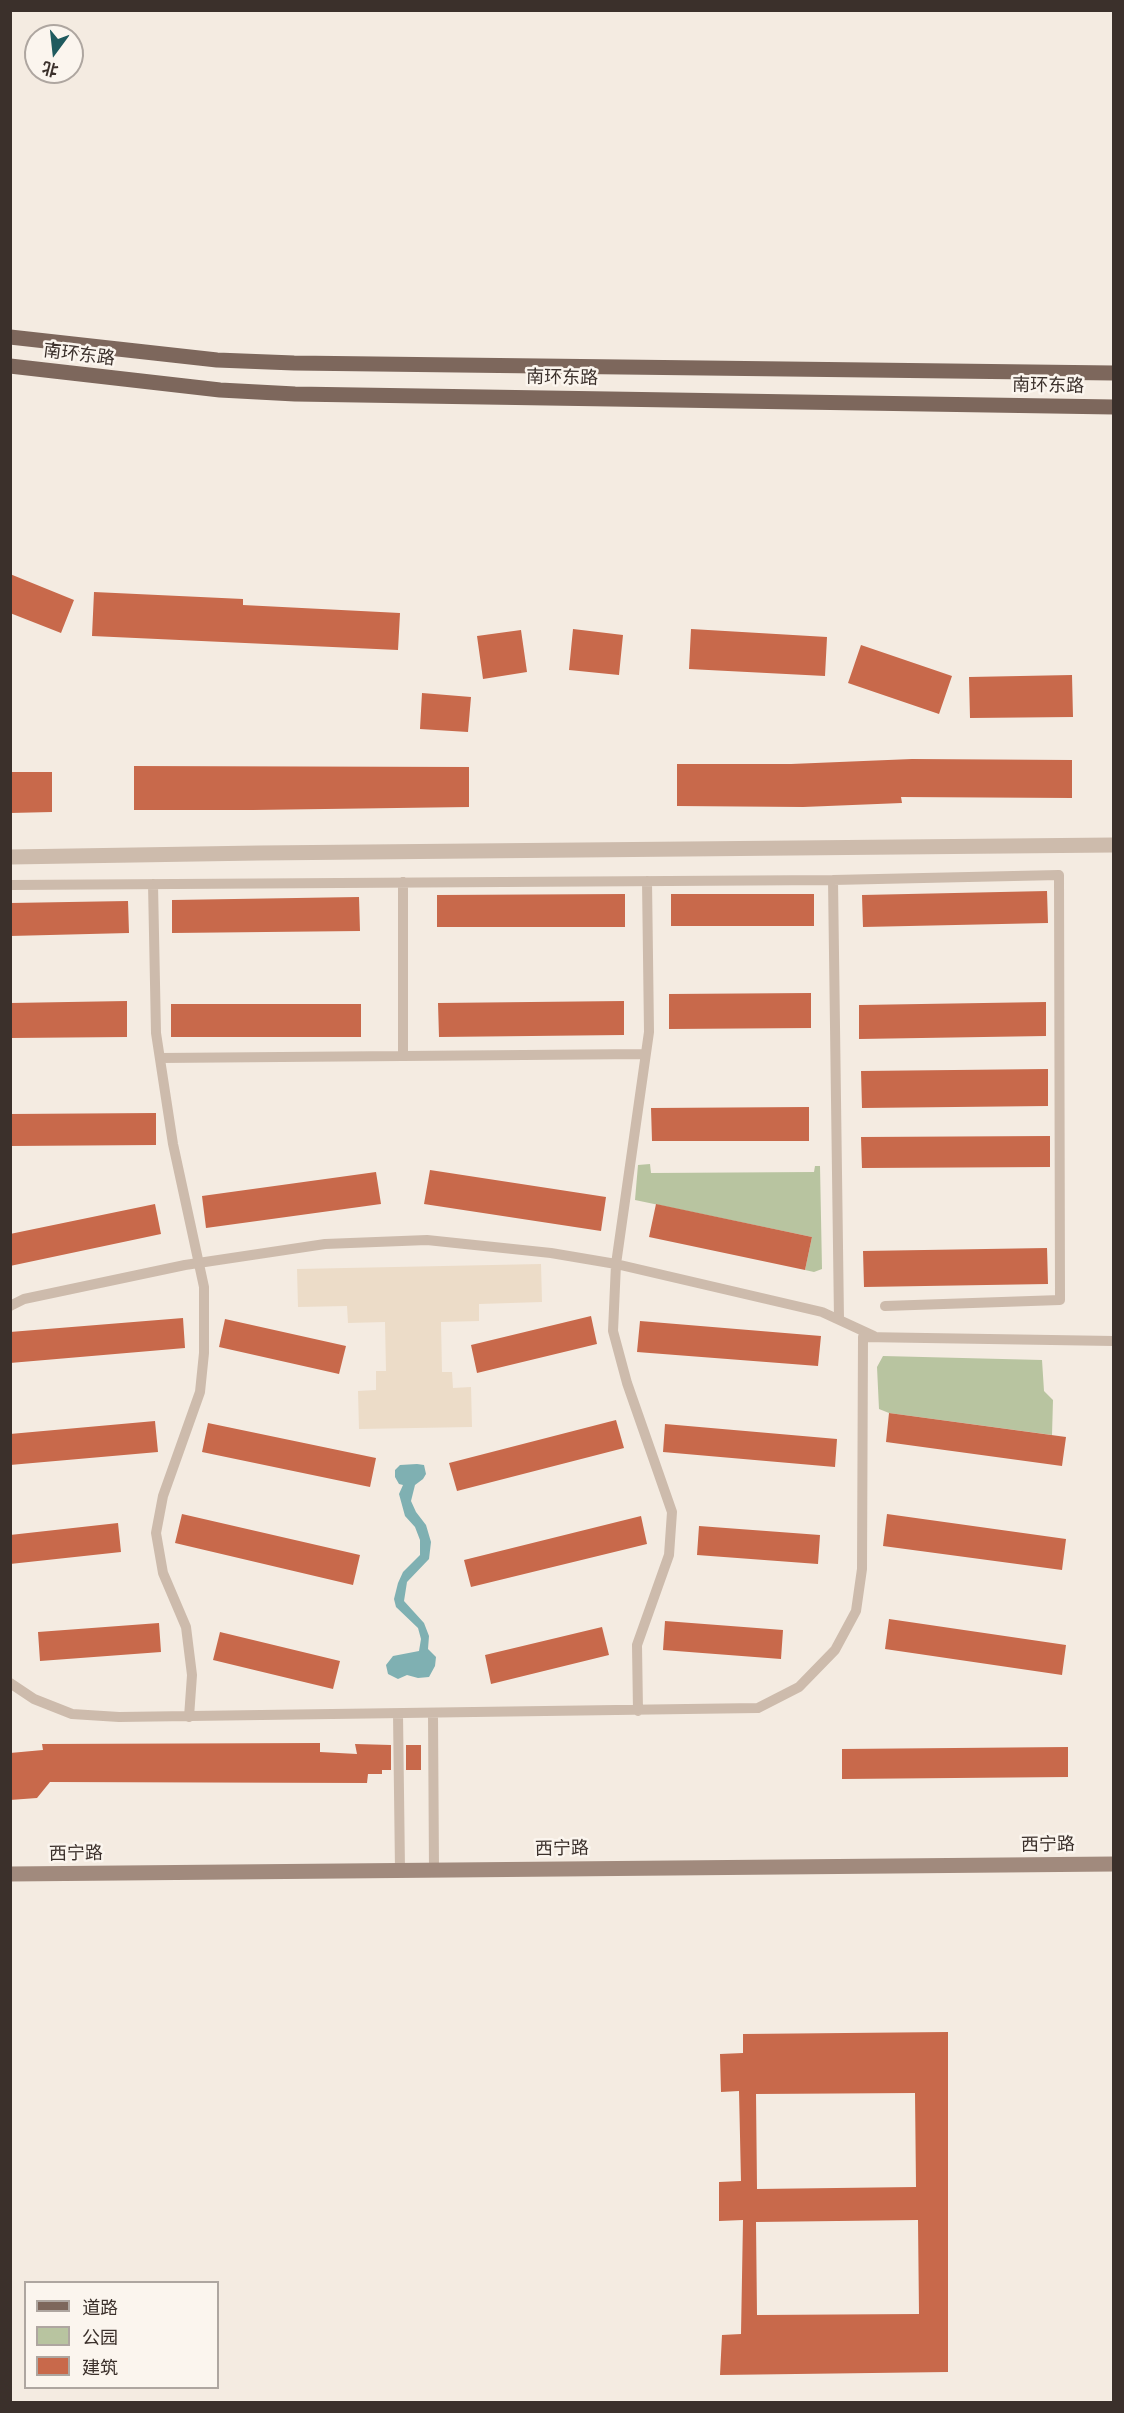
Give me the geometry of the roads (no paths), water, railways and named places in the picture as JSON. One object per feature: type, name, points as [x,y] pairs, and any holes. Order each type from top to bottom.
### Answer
[{"type":"main road","name":"南环东路","points":[[10,337],[205,359],[294,363],[1113,373]]},
{"type":"main road","name":"南环东路","points":[[10,366],[220,390],[295,394],[1113,407]]},
{"type":"street","points":[[10,857],[1113,845]]},
{"type":"street","name":"西宁路","points":[[10,1874],[1113,1864]]},
{"type":"lane","points":[[10,885],[647,881],[1059,875],[1060,1300],[885,1306]]},
{"type":"lane","points":[[833,879],[839,1320]]},
{"type":"lane","points":[[638,1711],[636,1645],[669,1555],[672,1512],[627,1383],[613,1331],[616,1264],[649,1032],[647,881]]},
{"type":"lane","points":[[403,882],[403,1056]]},
{"type":"lane","points":[[153,884],[156,1034],[173,1144],[204,1287],[204,1353],[200,1392],[163,1496],[156,1533],[164,1573],[186,1627],[192,1675],[189,1717]]},
{"type":"lane","points":[[160,1059],[645,1054]]},
{"type":"lane","points":[[10,1306],[24,1299],[197,1263],[325,1244],[426,1240],[551,1252],[616,1264],[822,1312],[877,1337]]},
{"type":"lane","points":[[10,1683],[34,1699],[72,1714],[119,1718],[758,1708],[799,1687],[835,1650],[856,1611],[862,1569],[862,1337],[1113,1341]]},
{"type":"lane","points":[[398,1714],[400,1870]]},
{"type":"lane","points":[[433,1714],[434,1870]]},
{"type":"water","points":[[400,1465],[424,1465],[426,1474],[415,1485],[411,1501],[426,1525],[431,1542],[429,1559],[407,1582],[404,1601],[424,1623],[429,1636],[428,1649],[436,1657],[435,1666],[429,1677],[418,1678],[407,1675],[398,1679],[388,1674],[386,1665],[393,1656],[419,1651],[421,1639],[418,1628],[396,1607],[394,1599],[403,1572],[420,1555],[420,1540],[415,1527],[405,1516],[399,1494],[403,1485],[399,1484],[395,1477],[395,1470]]}]
